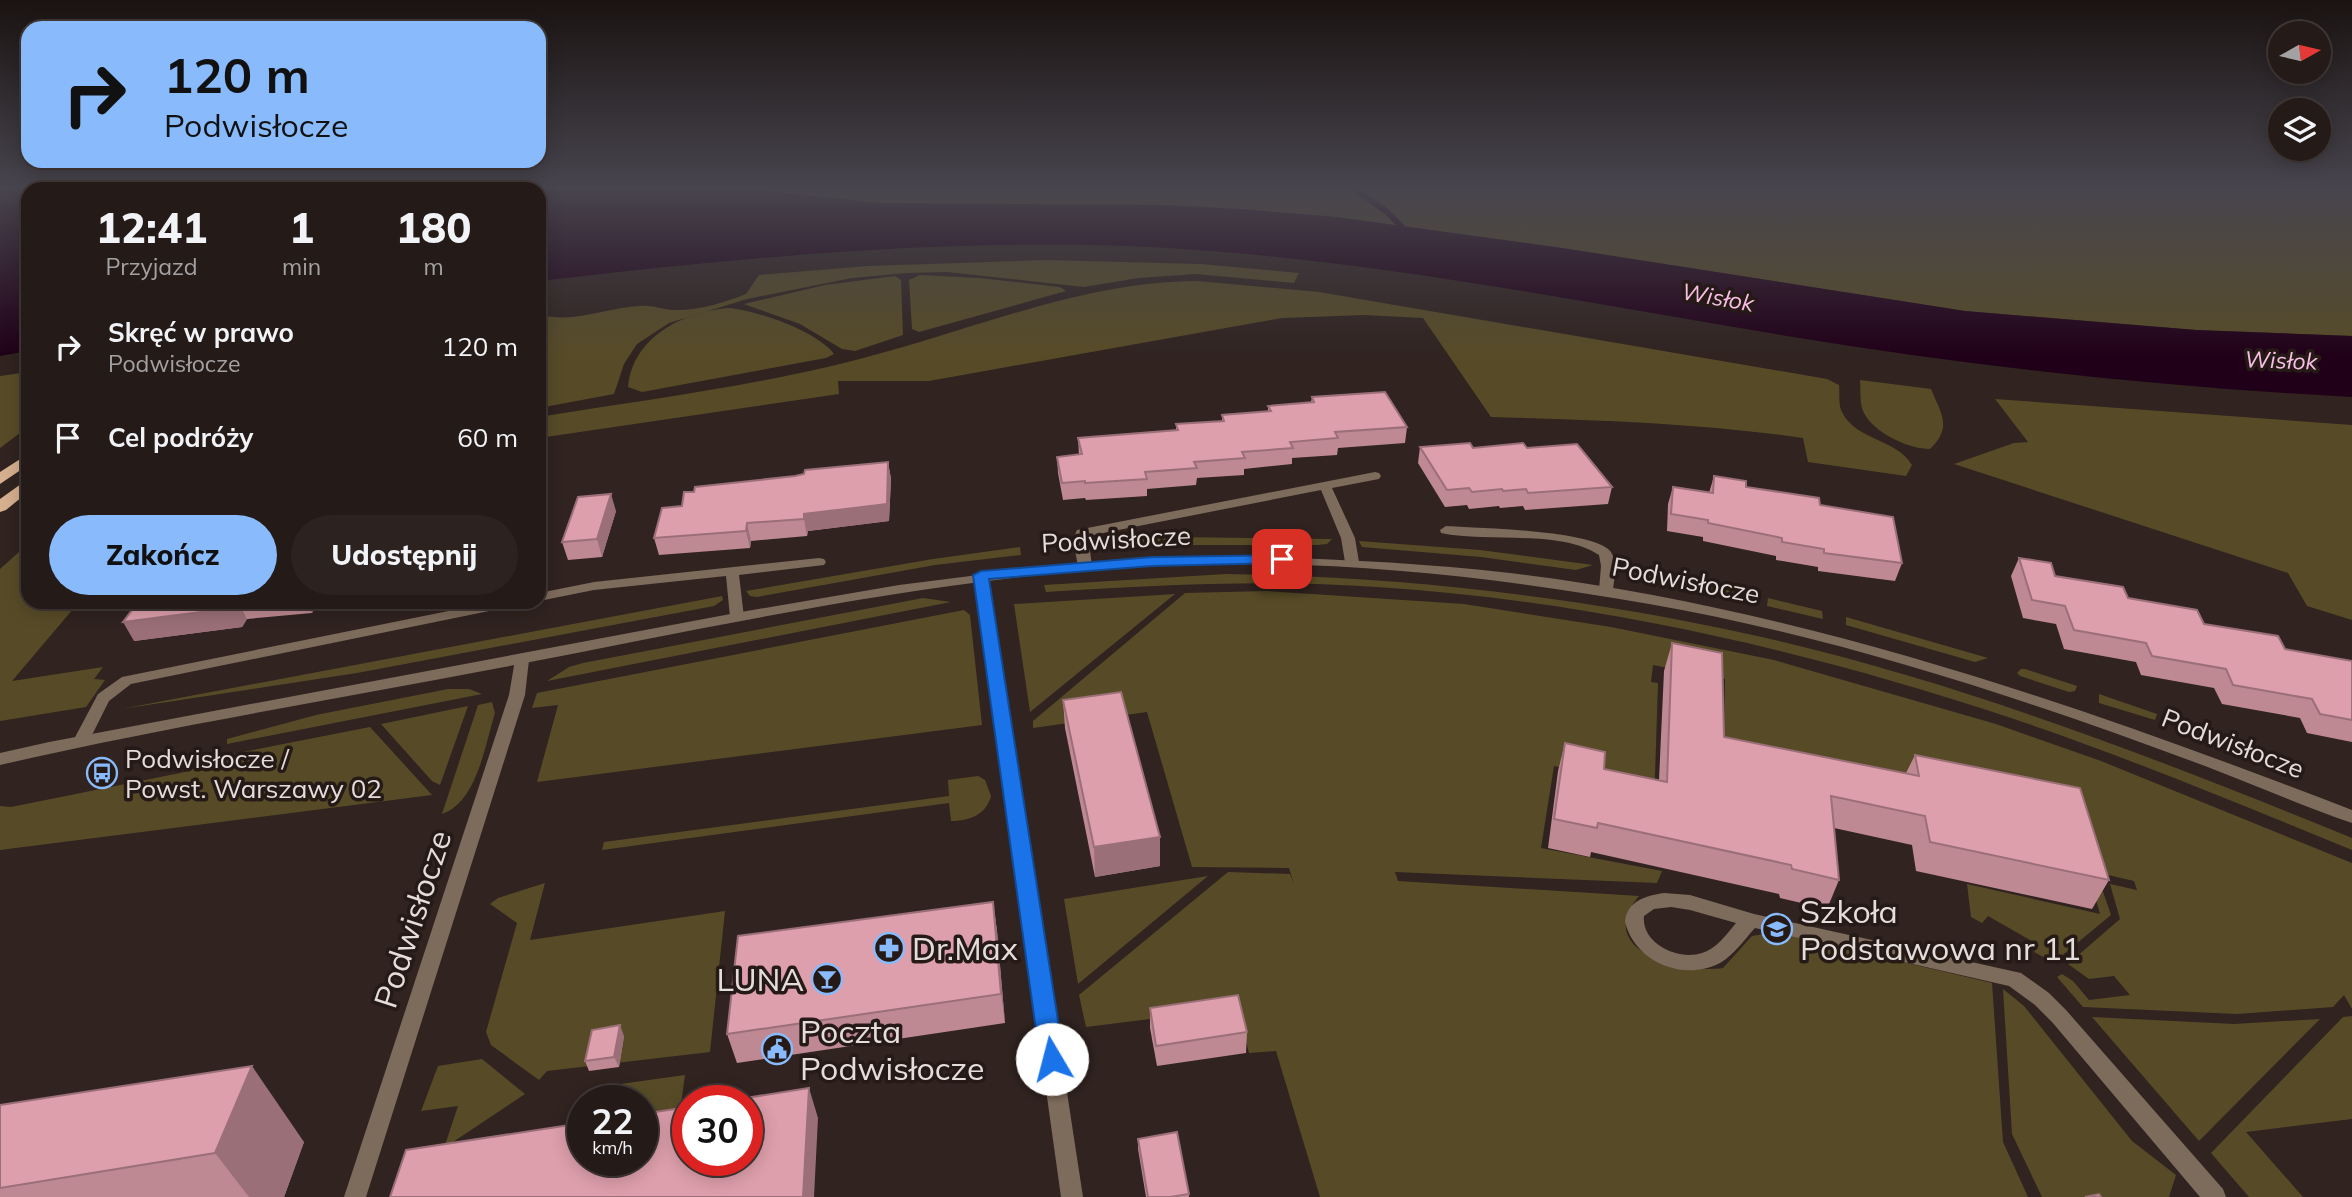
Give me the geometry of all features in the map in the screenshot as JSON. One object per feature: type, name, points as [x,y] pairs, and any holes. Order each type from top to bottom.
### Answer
[{"type":"main road","points":[[0,479],[21,463]]},
{"type":"main road","points":[[0,507],[21,490]]},
{"type":"street","points":[[1085,566],[1080,540],[1082,533],[1375,476]]},
{"type":"street","points":[[1325,486],[1348,538],[1352,562]]},
{"type":"street","points":[[1446,530],[1570,540],[1596,547],[1605,554],[1608,565],[1606,590]]},
{"type":"street","name":"Podwisłocze","points":[[0,760],[81,741],[522,660],[737,617],[981,575],[1211,559],[1352,562],[1504,576],[1606,590],[1772,624],[1898,656],[2124,729],[2352,817]]},
{"type":"street","points":[[546,596],[594,586],[819,562]]},
{"type":"street","points":[[732,572],[737,617]]},
{"type":"street","points":[[981,575],[1072,1197]]},
{"type":"street","points":[[81,741],[103,696],[127,680],[479,609]]},
{"type":"street","name":"Podwisłocze","points":[[355,1197],[517,695],[522,660]]},
{"type":"street","name":"Podwisłocze","points":[[0,753],[49,748]]},
{"type":"street","points":[[1751,920],[1713,957],[1705,961],[1685,962],[1662,957],[1645,944],[1637,934],[1634,916],[1637,909],[1644,904],[1673,900],[2014,979],[2042,999],[2059,1016],[2215,1197]]},
{"type":"shaded area","points":[[1532,244],[2352,244],[2352,336],[2196,330],[1965,311]]},
{"type":"shaded area","points":[[1046,260],[1201,264],[1299,273],[1294,283],[1196,274],[1138,278],[1084,287],[947,272],[852,278],[747,299],[669,323],[637,344],[624,364],[614,394],[546,407],[546,316],[577,317],[640,306],[672,310],[701,308],[746,294],[759,275],[868,266]]},
{"type":"shaded area","points":[[920,275],[979,278],[1060,287],[1066,291],[919,332],[912,329],[909,280]]},
{"type":"shaded area","points":[[895,276],[901,280],[903,335],[855,351],[842,349],[800,324],[744,304],[825,285]]},
{"type":"shaded area","points":[[1197,281],[1319,292],[1827,379],[1839,385],[1841,409],[1848,421],[1897,450],[1912,465],[1906,476],[1808,462],[1803,438],[1764,433],[1647,423],[1491,417],[1423,318],[1364,315],[1282,318],[929,381],[838,381],[839,394],[546,437],[546,416],[696,392],[852,361],[1023,310],[1154,283]]},
{"type":"shaded area","points":[[728,308],[785,323],[814,337],[834,354],[826,358],[642,392],[628,387],[639,355],[662,331],[694,315]]},
{"type":"shaded area","points":[[21,373],[21,432],[0,448],[0,376]]},
{"type":"shaded area","points":[[1860,380],[1931,389],[1941,413],[1943,427],[1930,449],[1912,446],[1876,427],[1862,409]]},
{"type":"shaded area","points":[[1995,399],[2352,425],[2352,620],[2307,606],[2288,573],[1954,464],[2014,443],[2028,442]]},
{"type":"shaded area","points":[[1176,537],[1332,539],[1327,544],[1318,545],[1166,545],[1098,549],[1088,542]]},
{"type":"shaded area","points":[[1359,541],[1480,550],[1593,565],[1576,570],[1481,557],[1362,547]]},
{"type":"shaded area","points":[[1020,547],[1021,555],[935,565],[757,597],[750,596],[746,591],[933,559]]},
{"type":"shaded area","points":[[21,550],[21,609],[73,609],[12,681],[103,667],[94,679],[105,680],[86,707],[0,721],[0,569]]},
{"type":"shaded area","points":[[1629,572],[1742,593],[1742,600],[1628,578]]},
{"type":"shaded area","points":[[1226,574],[1358,579],[1554,599],[1683,621],[1826,653],[1979,698],[2130,750],[2352,838],[2352,850],[2140,765],[2011,718],[1856,671],[1698,632],[1538,604],[1377,587],[1252,583],[1046,592],[1044,585]]},
{"type":"shaded area","name":"Szkoła Podstawowa nr 11","points":[[1267,591],[1464,604],[1611,627],[1774,660],[1996,724],[2101,761],[2352,863],[2352,1009],[2344,995],[2333,1007],[2237,1014],[2083,1007],[2057,977],[2062,974],[2073,981],[2089,1000],[2130,995],[2114,976],[2089,979],[2068,964],[2120,919],[2110,884],[2137,890],[2134,881],[1723,786],[1725,679],[1653,665],[1651,682],[1658,683],[1654,806],[1603,777],[1554,766],[1541,848],[1662,871],[1657,883],[1395,872],[1398,881],[1639,896],[1627,915],[1627,931],[1634,945],[1648,955],[1686,967],[1723,968],[1752,936],[1775,932],[1992,983],[2003,1142],[2028,1197],[1320,1197],[1276,1051],[1249,1053],[1238,1008],[1086,1027],[1079,995],[1228,872],[1290,874],[1294,884],[1289,868],[1192,867],[1147,712],[1033,728],[1033,721],[1185,593]]},
{"type":"shaded area","points":[[1175,594],[1030,712],[1014,604]]},
{"type":"shaded area","points":[[722,596],[723,600],[714,606],[357,673],[121,709]]},
{"type":"shaded area","points":[[923,598],[951,602],[547,681],[569,667],[583,663]]},
{"type":"shaded area","points":[[1768,598],[1822,611],[1823,619],[1767,606]]},
{"type":"shaded area","points":[[964,610],[970,615],[982,725],[537,782],[558,705],[532,708],[537,693]]},
{"type":"shaded area","points":[[1846,617],[1988,658],[1975,662],[1846,625]]},
{"type":"shaded area","points":[[2021,669],[2077,686],[2075,691],[2069,692],[2020,676],[2017,673]]},
{"type":"shaded area","points":[[448,689],[469,689],[482,694],[227,744],[227,739],[316,715]]},
{"type":"shaded area","points":[[2099,694],[2157,714],[2155,720],[2099,703]]},
{"type":"shaded area","points":[[492,702],[495,713],[472,785],[454,808],[442,814],[478,705]]},
{"type":"shaded area","points":[[468,706],[440,785],[432,781],[381,724]]},
{"type":"shaded area","points":[[370,727],[432,795],[0,850],[0,806],[11,807],[185,772],[228,755]]},
{"type":"shaded area","points":[[978,776],[985,780],[991,796],[989,803],[976,816],[964,820],[951,821],[949,803],[602,850],[604,842],[949,796],[948,780]]},
{"type":"shaded area","points":[[1208,876],[1078,984],[1064,899]]},
{"type":"shaded area","points":[[2090,878],[2099,880],[2111,915],[2059,958],[2047,959],[2034,952],[2039,945],[1988,916],[1982,923],[1971,917],[1967,884],[2100,914]]},
{"type":"shaded area","points":[[545,883],[530,940],[725,911],[710,1052],[547,1071],[539,1080],[491,1045],[486,1032],[517,923],[490,904],[498,898]]},
{"type":"shaded area","points":[[2003,989],[2024,1006],[2132,1141],[2176,1175],[2169,1197],[2042,1197],[2012,1134]]},
{"type":"shaded area","points":[[2352,1016],[2352,1119],[2246,1132],[2303,1197],[2249,1197],[2211,1153],[2343,1017]]},
{"type":"shaded area","points":[[2092,1017],[2234,1024],[2320,1019],[2199,1141]]},
{"type":"shaded area","points":[[482,1059],[525,1094],[444,1148],[458,1106],[421,1111],[438,1066]]},
{"type":"shaded area","points":[[685,1075],[684,1085],[672,1085],[672,1113],[658,1115],[658,1085],[613,1085]]},
{"type":"water","points":[[0,244],[21,244],[21,352],[0,356]]},
{"type":"water","name":"Wisłok","points":[[546,244],[1532,244],[1965,311],[2196,330],[2352,336],[2352,397],[2210,388],[1998,366],[1787,336],[1493,286],[1272,256],[1117,246],[951,246],[702,263],[546,280]]},
{"type":"building","points":[[1385,392],[1407,427],[1335,432],[1338,438],[1290,442],[1293,448],[1242,452],[1245,458],[1194,462],[1197,468],[1145,472],[1147,479],[1062,483],[1057,457],[1082,454],[1078,438],[1178,430],[1176,424],[1224,421],[1222,415],[1271,411],[1268,406],[1314,402],[1312,397]]},
{"type":"building","points":[[1470,443],[1473,448],[1523,443],[1527,448],[1577,444],[1612,487],[1528,493],[1526,489],[1472,492],[1469,488],[1447,490],[1420,447]]},
{"type":"building","points":[[888,462],[887,504],[804,514],[804,519],[747,523],[746,531],[654,538],[662,508],[682,506],[684,492],[694,492],[695,487],[795,476],[804,474],[805,470]]},
{"type":"building","points":[[1714,476],[1746,481],[1746,487],[1819,498],[1820,505],[1893,517],[1902,563],[1824,553],[1824,549],[1782,542],[1782,538],[1671,514],[1673,487],[1713,493]]},
{"type":"building","points":[[611,494],[597,539],[562,542],[578,497]]},
{"type":"building","points":[[2019,558],[2051,563],[2055,576],[2123,587],[2128,598],[2197,610],[2204,624],[2278,636],[2285,649],[2352,661],[2352,720],[2320,714],[2312,699],[2233,685],[2226,669],[2152,656],[2146,643],[2074,630],[2065,606],[2032,600]]},
{"type":"building","points":[[133,609],[224,609],[123,622]]},
{"type":"building","points":[[1672,643],[1722,653],[1724,737],[1919,776],[1915,755],[2080,788],[2109,880],[1930,842],[1925,816],[1831,796],[1839,880],[1792,869],[1791,865],[1598,823],[1597,828],[1554,819],[1565,743],[1605,752],[1604,769],[1667,782]]},
{"type":"building","points":[[1121,692],[1160,837],[1094,847],[1063,700]]},
{"type":"building","points":[[993,902],[1001,994],[727,1034],[738,936]]},
{"type":"building","points":[[1238,995],[1247,1032],[1156,1046],[1150,1008]]},
{"type":"building","points":[[620,1025],[614,1057],[585,1061],[592,1030]]},
{"type":"building","points":[[252,1066],[215,1153],[0,1188],[0,1105]]},
{"type":"building","points":[[809,1088],[803,1197],[390,1197],[406,1150],[567,1125],[567,1176],[658,1176],[658,1112],[672,1109],[672,1176],[763,1176],[763,1095]]},
{"type":"building","points":[[1177,1132],[1189,1194],[1148,1197],[1138,1139]]},
{"type":"place","name":"Podwisłocze / Powst. Warszawy 02","points":[[102,773]]},
{"type":"place","name":"Szkoła Podstawowa nr 11","points":[[1777,929]]},
{"type":"place","name":"Dr.Max","points":[[889,948]]},
{"type":"place","name":"LUNA","points":[[827,979]]},
{"type":"place","name":"Poczta Podwisłocze","points":[[777,1049]]},
{"type":"route","points":[[1052,1059],[981,575],[1152,562],[1282,559]]}]
